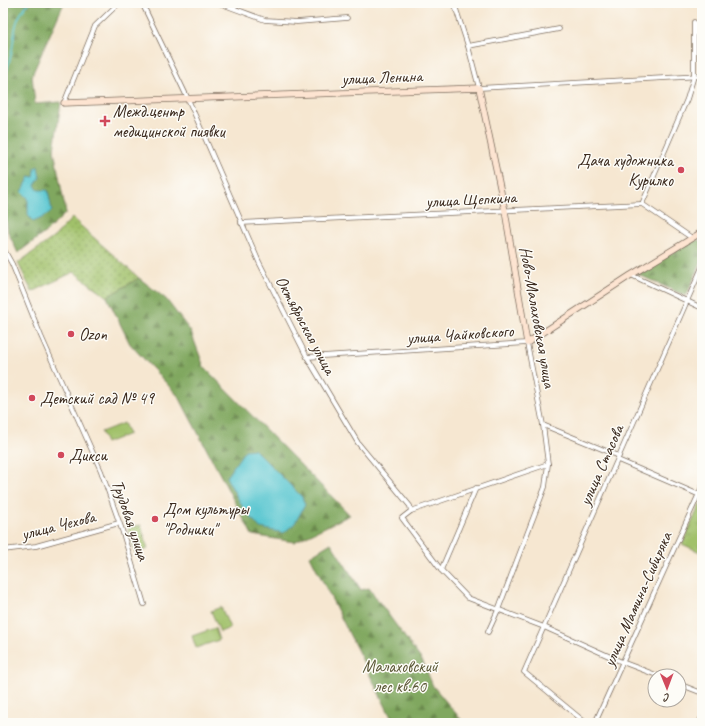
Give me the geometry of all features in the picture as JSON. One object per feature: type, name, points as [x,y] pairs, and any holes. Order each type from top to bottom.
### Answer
[{"type":"street","points":[[64,103],[95,26],[119,3]]},
{"type":"street","name":"Октябрьская улица","points":[[142,3],[188,99],[258,262],[307,357],[358,442],[410,506],[411,511]]},
{"type":"street","points":[[218,3],[265,20],[297,22],[347,18]]},
{"type":"street","name":"Ново-Малаховская улица","points":[[454,3],[468,46],[479,88],[505,211],[527,343],[543,425],[548,464],[545,487],[498,610],[488,632]]},
{"type":"street","points":[[694,22],[694,76],[687,99],[642,204],[694,237],[702,238]]},
{"type":"street","points":[[468,46],[559,29]]},
{"type":"street","name":"улица Ленина","points":[[64,103],[479,88],[702,76]]},
{"type":"street","name":"улица Щепкина","points":[[241,223],[642,204]]},
{"type":"street","name":"улица Чайковского","points":[[307,357],[527,343],[631,275],[702,232]]},
{"type":"street","name":"Трудовая улица","points":[[3,248],[12,264],[40,336],[101,471],[144,604]]},
{"type":"street","name":"улица Стасова","points":[[586,723],[524,672],[702,267]]},
{"type":"street","points":[[631,275],[702,308]]},
{"type":"street","points":[[543,425],[700,495]]},
{"type":"street","points":[[548,464],[411,511],[402,518],[440,570],[468,598],[544,627],[647,672]]},
{"type":"street","name":"улица Мамина-Сибиряка","points":[[595,723],[700,495],[702,487]]},
{"type":"street","points":[[440,570],[476,488]]},
{"type":"street","name":"улица Чехова","points":[[3,550],[36,546],[119,523]]},
{"type":"street","points":[[687,687],[702,693]]},
{"type":"street","points":[[699,723],[702,717]]},
{"type":"green space","points":[[3,3],[64,3],[32,75],[35,104],[61,102],[54,150],[66,213],[47,231],[18,253],[8,232],[3,199]]},
{"type":"green space","points":[[72,218],[139,278],[107,297],[74,272],[32,292],[18,263],[54,237]]},
{"type":"green space","points":[[695,239],[702,242],[702,260],[686,296],[637,274]]},
{"type":"green space","points":[[139,278],[166,299],[191,332],[204,367],[350,515],[294,542],[252,535],[179,397],[130,344],[107,297]]},
{"type":"green space","points":[[124,423],[129,434],[106,443],[101,432]]},
{"type":"green space","points":[[702,500],[702,553],[682,544]]},
{"type":"green space","points":[[141,525],[148,549],[135,553],[128,528]]},
{"type":"green space","name":"Малаховский лес кв.60","points":[[331,543],[361,590],[369,588],[423,662],[433,686],[464,723],[394,723],[310,556]]},
{"type":"green space","points":[[221,607],[230,628],[220,632],[211,611]]},
{"type":"green space","points":[[215,628],[219,640],[196,648],[192,636]]},
{"type":"water","points":[[38,166],[40,178],[35,185],[38,190],[48,190],[52,211],[33,222],[28,215],[28,198],[22,192],[30,176],[34,177],[35,168]]},
{"type":"water","points":[[254,449],[302,497],[305,505],[295,523],[284,533],[260,528],[243,508],[226,477],[245,450]]},
{"type":"waterway","points":[[3,84],[11,54],[17,21],[28,3]]},
{"type":"place","name":"Межд.центр медицинской пиявки","points":[[105,121]]},
{"type":"place","name":"Дача художника Курилко","points":[[681,170]]},
{"type":"place","name":"Ozon","points":[[71,334]]},
{"type":"place","name":"Детский сад № 49","points":[[32,398]]},
{"type":"place","name":"Дикси","points":[[61,455]]},
{"type":"place","name":"Дом культуры \"Родники\"","points":[[155,519]]}]
